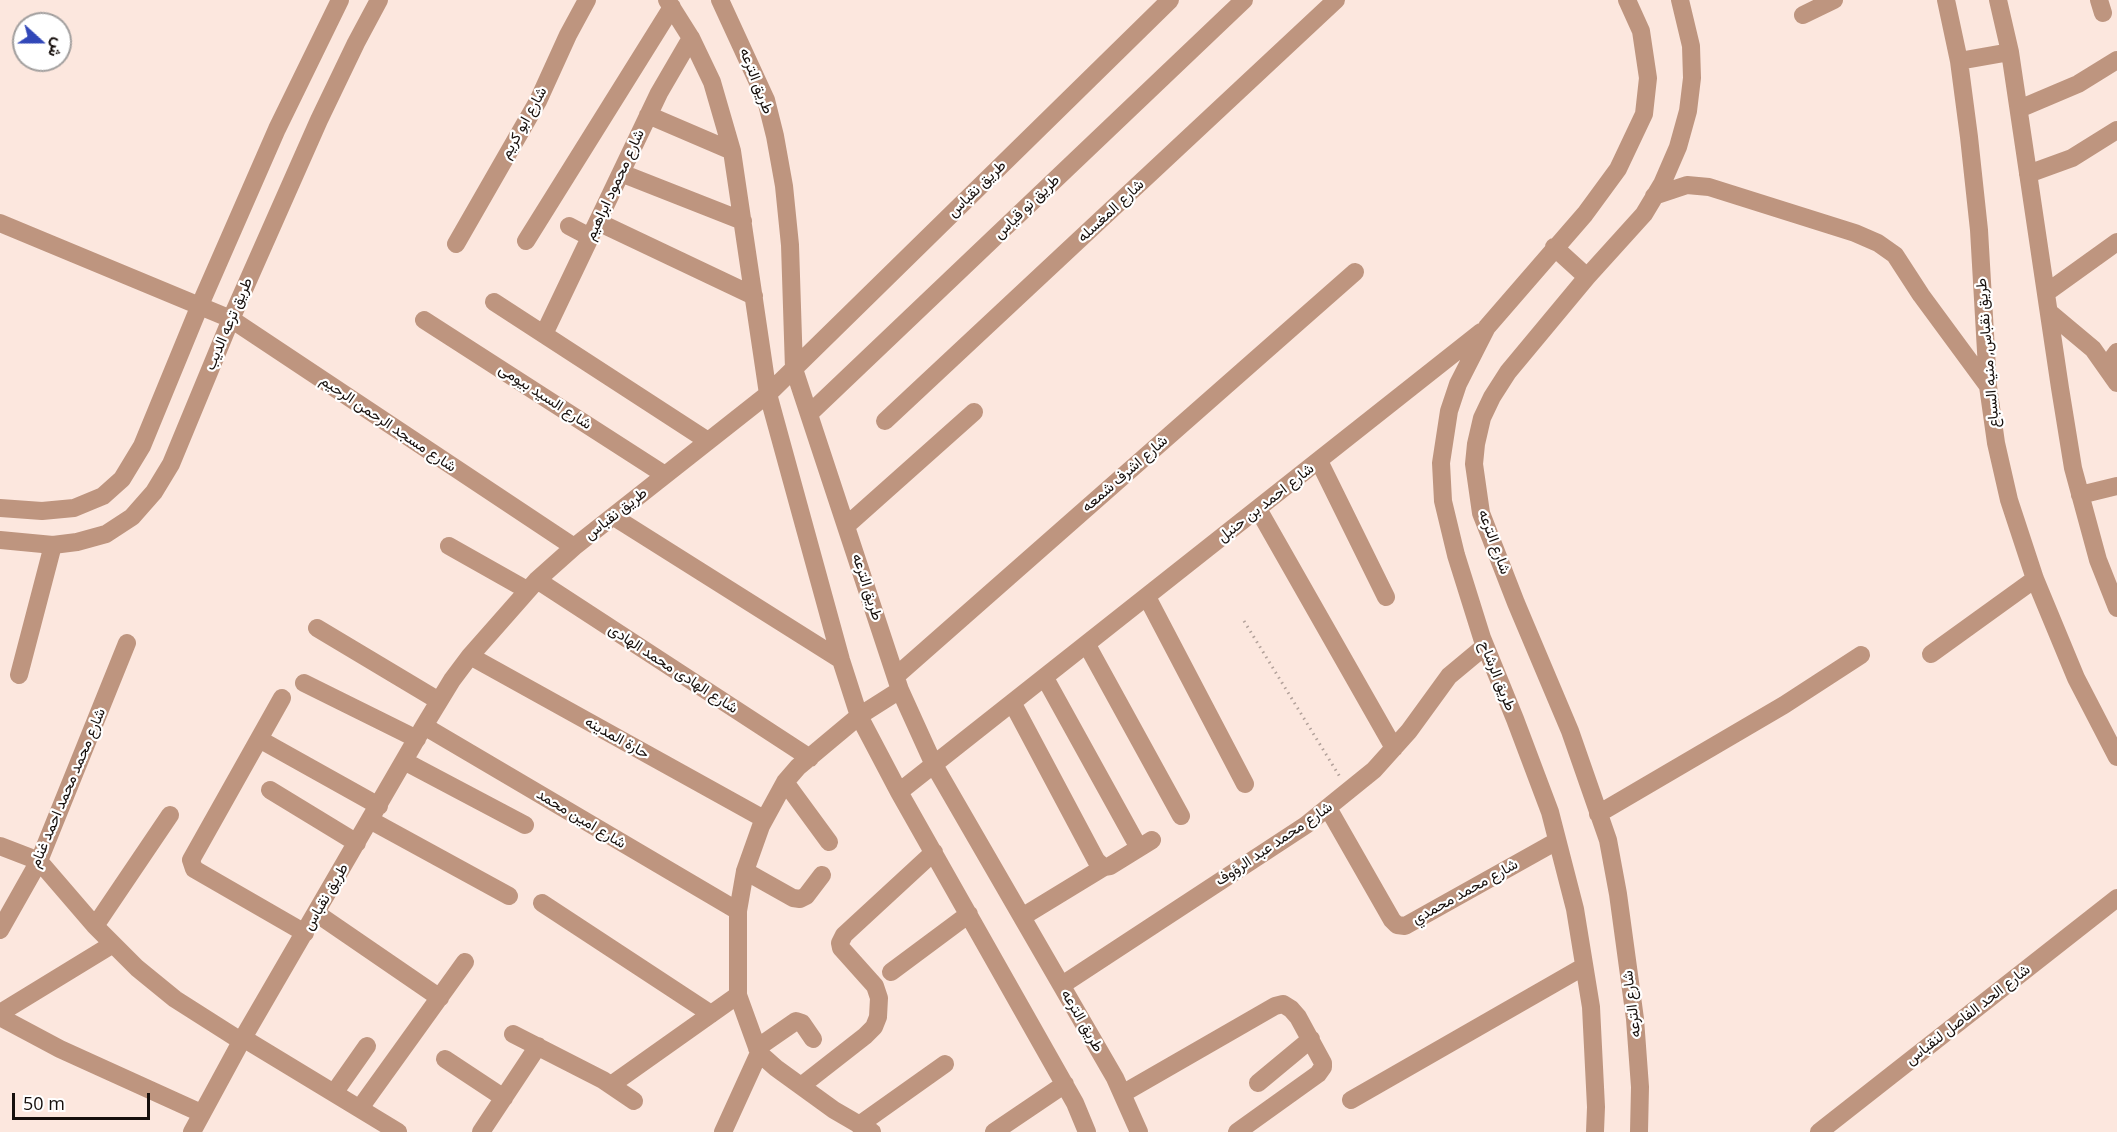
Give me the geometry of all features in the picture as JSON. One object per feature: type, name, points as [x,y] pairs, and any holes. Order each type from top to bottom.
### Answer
[{"type":"street","points":[[0,508],[42,511],[74,508],[103,495],[122,479],[142,446],[277,129],[340,0]]},
{"type":"street","name":"طريق ترعه الديب","points":[[0,540],[53,545],[77,542],[106,534],[132,517],[154,492],[171,464],[227,317],[323,111],[379,0]]},
{"type":"street","name":"شارع ابو كريم","points":[[456,244],[538,100],[568,34],[587,0]]},
{"type":"street","name":"طريق الترعه","points":[[720,0],[766,100],[775,136],[784,186],[790,245],[794,369],[898,683],[934,765],[1115,1078],[1139,1132]]},
{"type":"street","name":"طريق نقباس","points":[[192,1132],[242,1040],[420,733],[470,656],[532,585],[574,547],[768,394],[1170,0]]},
{"type":"street","name":"طريق نو قياس","points":[[809,414],[1244,0]]},
{"type":"street","name":"شارع المغسله","points":[[885,421],[1336,0]]},
{"type":"street","points":[[1583,272],[1559,251],[1618,169],[1644,114],[1648,78],[1641,32],[1628,0]]},
{"type":"street","name":"شارع الترعه","points":[[1639,1132],[1640,1087],[1635,1019],[1618,894],[1608,840],[1570,730],[1481,513],[1474,464],[1482,418],[1508,372],[1583,272],[1644,214],[1662,184],[1678,147],[1688,111],[1692,78],[1691,46],[1680,0]]},
{"type":"street","points":[[1803,15],[1834,0]]},
{"type":"street","name":"طريق نقباس, منيه السباع","points":[[1946,0],[1959,61],[1979,230],[1988,386],[1996,443],[2009,500],[2035,579],[2076,678],[2117,757]]},
{"type":"street","points":[[1998,0],[2010,52],[2073,468],[2098,560],[2117,608]]},
{"type":"street","points":[[526,241],[669,3],[691,38],[712,82],[732,151],[768,394],[841,660],[859,716],[899,792],[1075,1102],[1087,1132]]},
{"type":"street","name":"شارع محمود ابراهيم","points":[[544,334],[648,115],[691,38]]},
{"type":"street","points":[[1959,61],[2010,52]]},
{"type":"street","points":[[2019,109],[2078,84],[2117,60]]},
{"type":"street","points":[[648,115],[732,151]]},
{"type":"street","points":[[2028,174],[2072,158],[2117,130]]},
{"type":"street","points":[[621,173],[743,221]]},
{"type":"street","points":[[1654,196],[1687,185],[1709,187],[1855,233],[1878,243],[1895,255],[1921,296],[1988,386]]},
{"type":"street","name":"شارع مسجد الرحمن الرحيم","points":[[0,223],[227,317],[574,547]]},
{"type":"street","points":[[569,226],[594,230],[754,296]]},
{"type":"street","points":[[2046,293],[2117,242]]},
{"type":"street","name":"طريق الرشاح","points":[[1559,251],[1487,327],[1455,393],[1449,411],[1441,463],[1443,501],[1456,555],[1485,646],[1550,812],[1575,909],[1591,1007],[1595,1132]]},
{"type":"street","name":"شارع اشرف شمعه","points":[[758,1051],[738,995],[738,911],[745,871],[764,819],[785,782],[798,767],[898,683],[1355,272]]},
{"type":"street","points":[[494,302],[708,441]]},
{"type":"street","points":[[2049,313],[2067,325],[2093,349],[2117,383]]},
{"type":"street","name":"شارع السيد بيومى","points":[[424,320],[665,475]]},
{"type":"street","name":"شارع احمد بن حنبل","points":[[899,792],[1487,327]]},
{"type":"street","points":[[2106,367],[2117,352]]},
{"type":"street","points":[[846,526],[975,412]]},
{"type":"street","points":[[1319,461],[1386,597]]},
{"type":"street","points":[[2080,495],[2117,486]]},
{"type":"street","points":[[1258,509],[1394,748]]},
{"type":"street","points":[[614,517],[841,660]]},
{"type":"street","points":[[19,675],[53,545]]},
{"type":"street","name":"شارع الهادى محمد الهادى","points":[[449,546],[532,585],[810,758]]},
{"type":"street","points":[[1930,654],[2035,579]]},
{"type":"street","points":[[1147,597],[1245,784]]},
{"type":"street","points":[[317,628],[439,701]]},
{"type":"street","name":"شارع محمد محمد احمد غنام","points":[[0,930],[39,861],[128,643]]},
{"type":"street","points":[[1087,645],[1181,816]]},
{"type":"street","name":"شارع محمد عبد الرؤوف","points":[[1062,986],[1306,825],[1328,808],[1374,770],[1394,748],[1449,676],[1485,646]]},
{"type":"street","points":[[1598,814],[1784,705],[1861,655]]},
{"type":"street","name":"حارة المدينه","points":[[470,656],[764,819]]},
{"type":"street","points":[[1022,917],[1146,844],[1045,678]]},
{"type":"street","name":"شارع امين محمد","points":[[304,683],[420,733],[738,911]]},
{"type":"street","points":[[282,698],[191,860],[194,869],[305,933]]},
{"type":"street","points":[[1013,704],[1096,860],[1104,867]]},
{"type":"street","points":[[259,739],[509,896]]},
{"type":"street","points":[[404,761],[525,825]]},
{"type":"street","points":[[785,782],[829,842]]},
{"type":"street","points":[[270,790],[357,843]]},
{"type":"street","name":"شارع محمد محمدي","points":[[1328,808],[1397,925],[1405,926],[1557,841]]},
{"type":"street","points":[[95,926],[170,815]]},
{"type":"street","points":[[0,846],[39,861],[95,926],[136,968],[175,999],[398,1132]]},
{"type":"street","points":[[801,1086],[865,1036],[874,1027],[878,1017],[879,998],[875,986],[841,948],[840,943],[844,935],[934,852]]},
{"type":"street","points":[[745,871],[793,898],[806,896],[822,875]]},
{"type":"street","name":"شارع الحد الفاصل لنقباس","points":[[1819,1132],[2117,898]]},
{"type":"street","points":[[542,903],[711,1014]]},
{"type":"street","points":[[316,913],[440,998]]},
{"type":"street","points":[[891,972],[969,914]]},
{"type":"street","points":[[113,944],[0,1015],[60,1049],[201,1113]]},
{"type":"street","points":[[360,1108],[465,962]]},
{"type":"street","points":[[1351,1100],[1583,967]]},
{"type":"street","points":[[611,1085],[738,995]]},
{"type":"street","points":[[1122,1094],[1275,1006],[1283,1004],[1298,1017],[1323,1063],[1322,1071],[1237,1132]]},
{"type":"street","points":[[723,1132],[758,1051],[796,1021],[802,1023],[813,1039]]},
{"type":"street","points":[[513,1034],[611,1085],[634,1101]]},
{"type":"street","points":[[1258,1083],[1314,1045]]},
{"type":"street","points":[[334,1093],[367,1046]]},
{"type":"street","points":[[481,1132],[538,1046]]},
{"type":"street","points":[[758,1051],[801,1086],[865,1128],[945,1064]]},
{"type":"street","points":[[444,1059],[504,1098]]},
{"type":"street","points":[[994,1132],[1065,1084]]},
{"type":"path","points":[[1244,621],[1349,791]]}]
